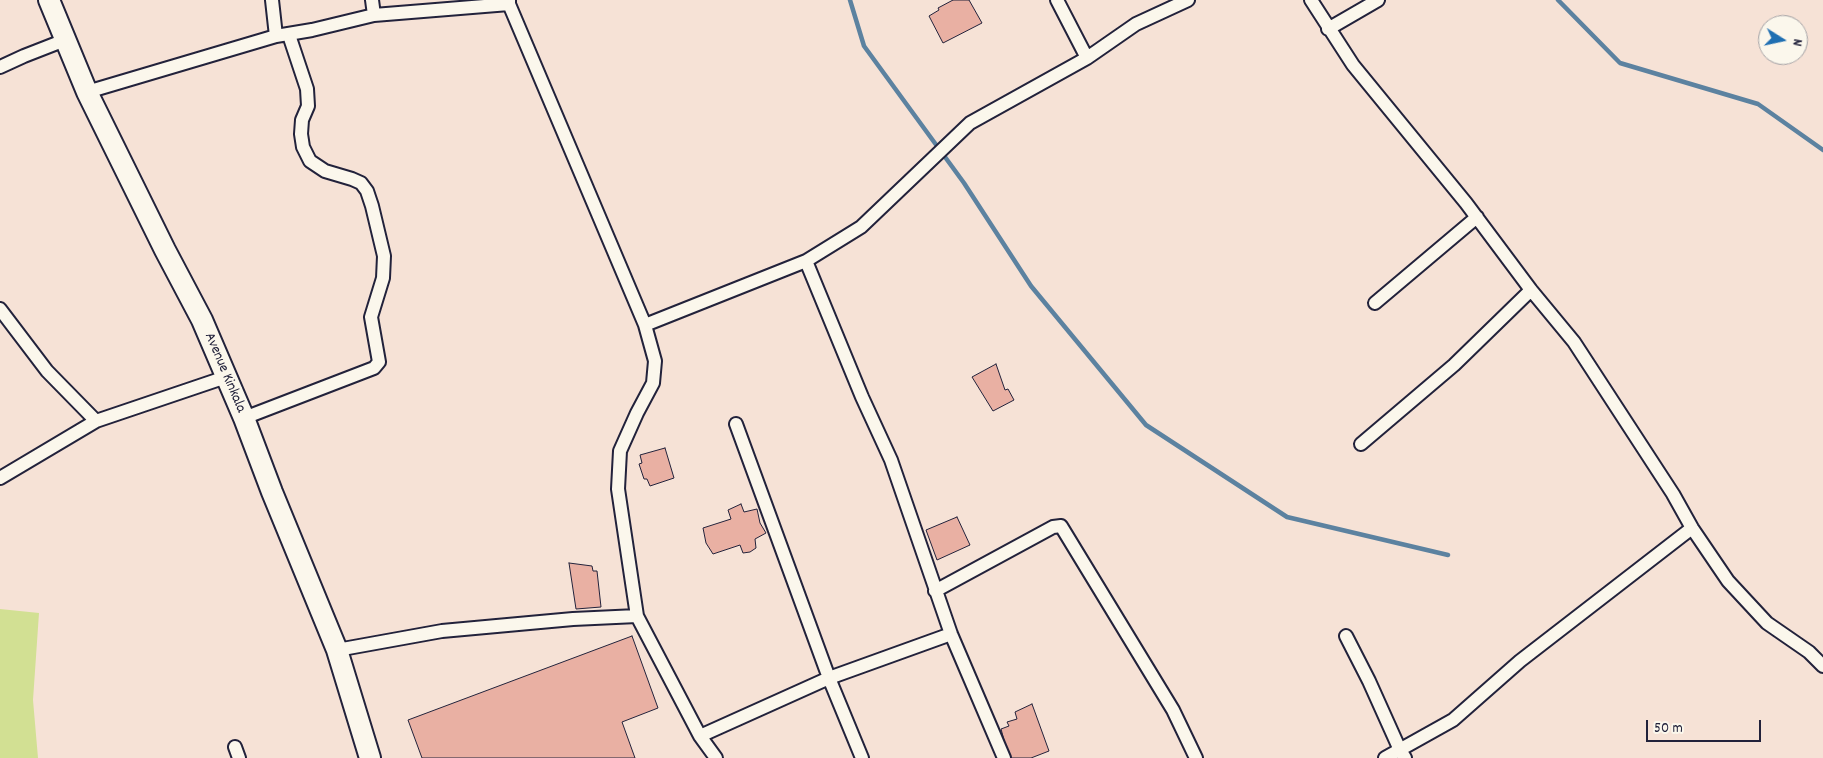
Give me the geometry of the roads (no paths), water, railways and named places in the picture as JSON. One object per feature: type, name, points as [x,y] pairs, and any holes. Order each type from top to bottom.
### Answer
[{"type":"main road","name":"Avenue Kinkala","points":[[49,0],[87,92],[165,250],[202,320],[244,418],[337,650],[370,758]]},
{"type":"street","points":[[244,418],[374,368],[379,362],[371,317],[383,278],[384,256],[372,206],[367,191],[361,183],[324,171],[310,161],[303,147],[301,134],[302,120],[308,106],[308,89],[282,36],[272,0]]},
{"type":"street","points":[[372,0],[374,15]]},
{"type":"street","points":[[1057,0],[1087,58]]},
{"type":"street","points":[[645,325],[806,261],[860,227],[970,123],[1087,58],[1136,24],[1188,0]]},
{"type":"street","points":[[1311,0],[1353,65],[1477,217],[1531,290],[1574,342],[1673,494],[1692,528],[1728,581],[1767,623],[1810,652],[1823,666]]},
{"type":"street","points":[[1328,29],[1378,0]]},
{"type":"street","points":[[87,92],[282,36],[374,15],[509,2],[645,325],[654,361],[653,383],[636,413],[620,451],[618,489],[636,616],[700,736],[716,758]]},
{"type":"street","points":[[0,67],[65,40]]},
{"type":"street","points":[[1375,303],[1477,217]]},
{"type":"street","points":[[806,261],[862,397],[891,460],[951,634],[1004,758]]},
{"type":"street","points":[[1361,444],[1454,365],[1531,290]]},
{"type":"street","points":[[0,309],[47,371],[96,421]]},
{"type":"street","points":[[0,478],[96,421],[226,377]]},
{"type":"street","points":[[736,424],[829,678],[862,758]]},
{"type":"street","points":[[935,591],[1053,527],[1061,526],[1173,710],[1196,758]]},
{"type":"street","points":[[1385,758],[1402,754],[1453,720],[1520,661],[1692,528]]},
{"type":"street","points":[[337,650],[442,631],[573,619],[636,616]]},
{"type":"street","points":[[700,736],[829,678],[951,634]]},
{"type":"street","points":[[1346,636],[1402,754]]},
{"type":"waterway","points":[[850,0],[864,46],[964,183],[1031,286],[1146,425],[1287,517],[1448,555]]},
{"type":"waterway","points":[[1558,0],[1620,63],[1758,104],[1823,150]]}]
